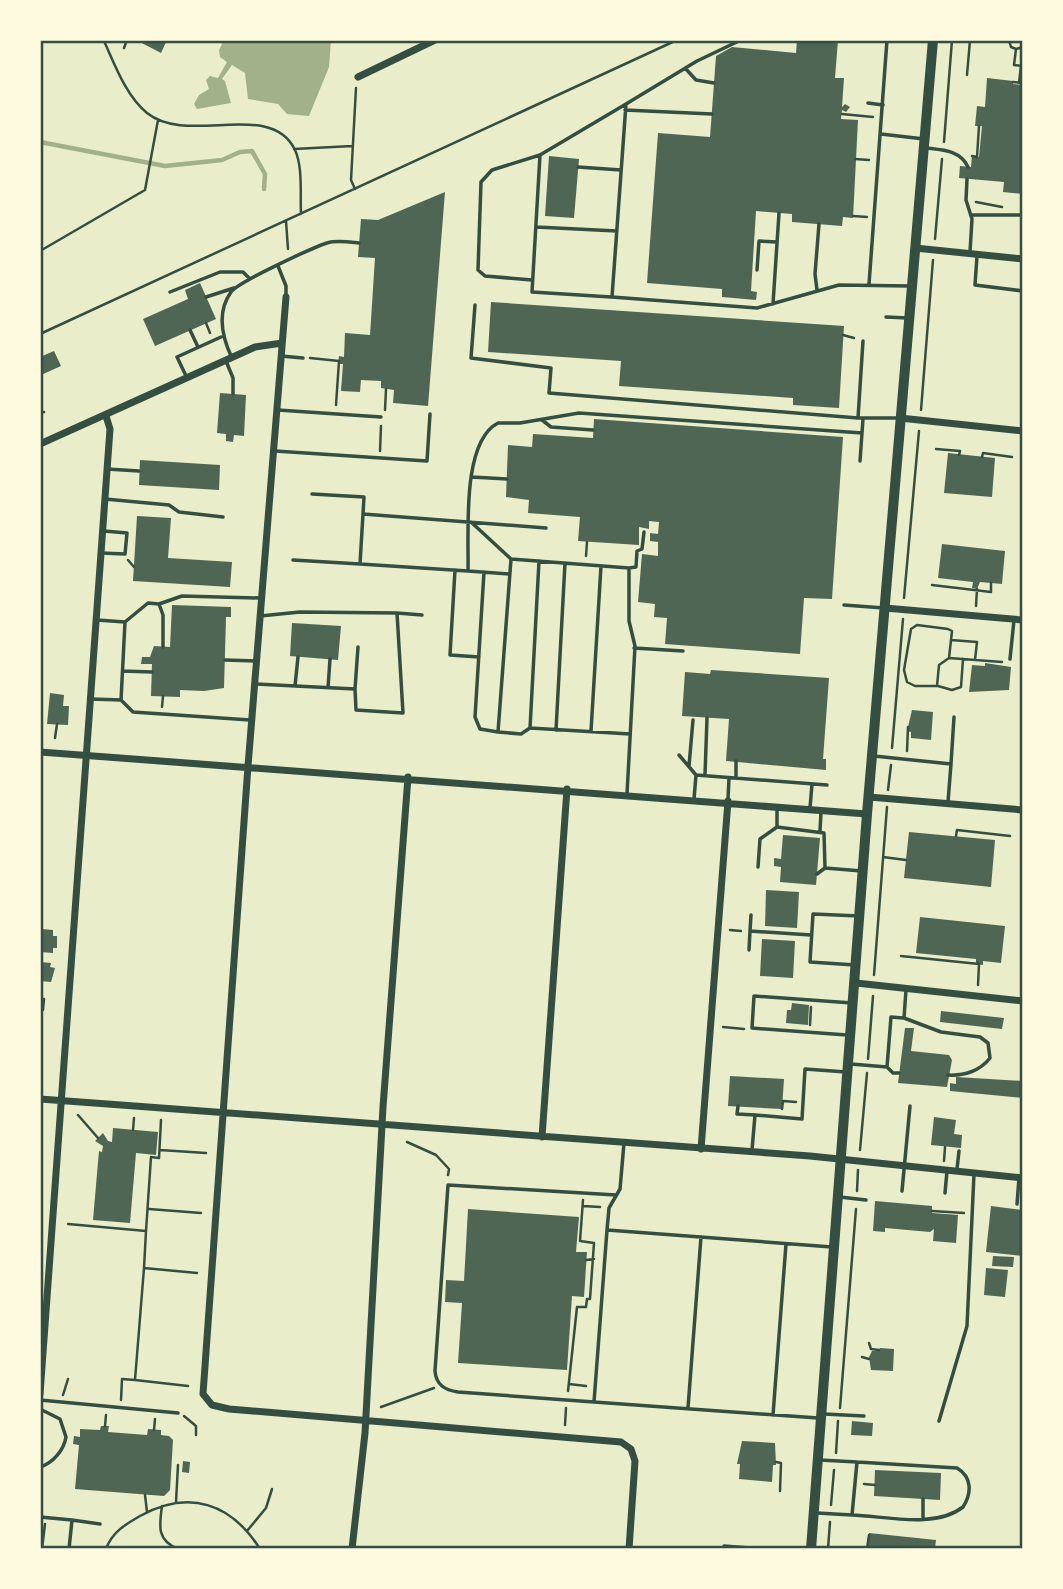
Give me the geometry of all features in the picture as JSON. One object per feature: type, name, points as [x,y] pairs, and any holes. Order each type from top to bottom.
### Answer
[{"type":"main road","points":[[811,1549],[867,814],[933,40]]},
{"type":"street","points":[[358,77],[435,40]]},
{"type":"street","points":[[915,248],[1023,259]]},
{"type":"street","points":[[286,297],[251,720],[202,1389],[208,1402],[229,1409],[616,1440],[631,1449],[635,1465],[629,1549]]},
{"type":"street","points":[[40,444],[263,345],[282,343]]},
{"type":"street","points":[[40,1394],[110,429],[106,416]]},
{"type":"street","points":[[900,418],[1023,430]]},
{"type":"street","points":[[884,608],[1023,620]]},
{"type":"street","points":[[40,751],[627,793],[867,814]]},
{"type":"street","points":[[352,1549],[366,1420],[383,1125],[408,777]]},
{"type":"street","points":[[541,1137],[567,789]]},
{"type":"street","points":[[869,797],[1023,810]]},
{"type":"street","points":[[701,1149],[728,801]]},
{"type":"street","points":[[856,982],[1023,1001]]},
{"type":"street","points":[[40,1099],[842,1160],[1021,1178]]},
{"type":"lane","points":[[532,280],[485,276],[478,270],[481,182],[492,170],[540,155],[685,68],[741,40]]},
{"type":"lane","points":[[869,284],[887,40]]},
{"type":"lane","points":[[685,68],[696,80],[714,83]]},
{"type":"lane","points":[[868,103],[883,105]]},
{"type":"lane","points":[[612,298],[626,104]]},
{"type":"lane","points":[[625,110],[712,114]]},
{"type":"lane","points":[[881,134],[955,153],[969,167]]},
{"type":"lane","points":[[540,155],[532,292],[757,308],[839,285],[912,286]]},
{"type":"lane","points":[[578,167],[621,170]]},
{"type":"lane","points":[[967,178],[966,200],[972,215],[975,285],[1023,290]]},
{"type":"lane","points":[[773,304],[779,213]]},
{"type":"lane","points":[[972,215],[1023,215]]},
{"type":"lane","points":[[817,290],[814,274],[819,224]]},
{"type":"lane","points":[[536,227],[617,231]]},
{"type":"lane","points":[[757,270],[759,241],[777,242]]},
{"type":"lane","points":[[233,394],[233,378],[221,337],[225,305],[234,288],[330,243],[359,243]]},
{"type":"lane","points":[[278,266],[285,282],[286,297]]},
{"type":"lane","points":[[170,292],[220,272],[243,272],[250,279]]},
{"type":"lane","points":[[206,297],[228,287],[234,288]]},
{"type":"lane","points":[[475,306],[471,358],[531,363],[551,369],[549,393],[861,418],[900,418]]},
{"type":"lane","points":[[886,317],[909,318]]},
{"type":"lane","points":[[190,330],[198,348]]},
{"type":"lane","points":[[188,379],[177,357],[221,337]]},
{"type":"lane","points":[[860,461],[863,341]]},
{"type":"lane","points":[[281,356],[306,358]]},
{"type":"lane","points":[[276,410],[381,417]]},
{"type":"lane","points":[[468,571],[475,452],[493,426],[579,413],[862,433]]},
{"type":"lane","points":[[273,451],[427,461],[430,414]]},
{"type":"lane","points":[[542,419],[551,427],[593,430]]},
{"type":"lane","points":[[107,469],[139,471]]},
{"type":"lane","points":[[472,477],[507,479]]},
{"type":"lane","points":[[312,495],[364,497],[360,564]]},
{"type":"lane","points":[[105,499],[169,505],[179,512],[223,517]]},
{"type":"lane","points":[[363,514],[470,520],[546,528]]},
{"type":"lane","points":[[470,520],[511,559],[629,568],[636,567],[637,551],[642,549],[644,532]]},
{"type":"lane","points":[[101,553],[125,554],[127,533],[103,530]]},
{"type":"lane","points":[[125,547],[135,548]]},
{"type":"lane","points":[[498,732],[511,559]]},
{"type":"lane","points":[[293,560],[509,574]]},
{"type":"lane","points":[[530,728],[539,561]]},
{"type":"lane","points":[[556,730],[565,563]]},
{"type":"lane","points":[[591,732],[601,566]]},
{"type":"lane","points":[[627,793],[634,648],[629,621],[629,568]]},
{"type":"lane","points":[[455,570],[450,654],[479,656]]},
{"type":"lane","points":[[484,572],[477,724],[484,732],[521,734],[530,728],[630,734]]},
{"type":"lane","points":[[97,620],[125,622],[148,603],[159,604],[182,596],[261,598]]},
{"type":"lane","points":[[159,604],[163,615],[163,647]]},
{"type":"lane","points":[[844,605],[884,608]]},
{"type":"lane","points":[[260,616],[300,612],[422,615]]},
{"type":"lane","points":[[358,647],[356,710],[403,713],[397,613]]},
{"type":"lane","points":[[1010,659],[1014,620]]},
{"type":"lane","points":[[121,700],[125,622]]},
{"type":"lane","points":[[634,648],[683,651]]},
{"type":"lane","points":[[295,686],[298,657]]},
{"type":"lane","points":[[328,688],[330,659]]},
{"type":"lane","points":[[225,660],[256,661]]},
{"type":"lane","points":[[122,671],[152,672]]},
{"type":"lane","points":[[254,684],[355,689]]},
{"type":"lane","points":[[91,699],[121,700],[133,712],[251,720]]},
{"type":"lane","points":[[948,804],[954,717]]},
{"type":"lane","points":[[705,776],[707,718]]},
{"type":"lane","points":[[689,766],[693,720]]},
{"type":"lane","points":[[679,755],[696,775],[694,799]]},
{"type":"lane","points":[[872,756],[951,764]]},
{"type":"lane","points":[[736,761],[736,778]]},
{"type":"lane","points":[[696,775],[827,785]]},
{"type":"lane","points":[[728,801],[729,778]]},
{"type":"lane","points":[[810,808],[812,784]]},
{"type":"lane","points":[[777,827],[778,805]]},
{"type":"lane","points":[[820,831],[821,809]]},
{"type":"lane","points":[[758,867],[760,839],[777,827],[820,831],[825,835],[825,868]]},
{"type":"lane","points":[[818,858],[825,858]]},
{"type":"lane","points":[[817,874],[825,868],[864,871]]},
{"type":"lane","points":[[857,965],[810,962],[811,935],[813,914],[861,916]]},
{"type":"lane","points":[[749,950],[751,915]]},
{"type":"lane","points":[[750,931],[811,935]]},
{"type":"lane","points":[[904,1018],[906,988]]},
{"type":"lane","points":[[852,1035],[752,1028],[752,1017],[754,996],[854,1003]]},
{"type":"lane","points":[[899,1073],[892,1073],[887,1067],[891,1017],[904,1018],[941,1032],[980,1037],[988,1042],[990,1058],[981,1067],[971,1072],[948,1075]]},
{"type":"lane","points":[[738,1106],[737,1114],[802,1119],[805,1069],[887,1067]]},
{"type":"lane","points":[[902,1191],[910,1106]]},
{"type":"lane","points":[[752,1153],[755,1115]]},
{"type":"lane","points":[[594,1402],[609,1208],[620,1189],[624,1143]]},
{"type":"lane","points":[[957,1172],[959,1151]]},
{"type":"lane","points":[[945,1193],[947,1171]]},
{"type":"lane","points":[[939,1421],[967,1326],[974,1174]]},
{"type":"lane","points":[[1017,1204],[1021,1178]]},
{"type":"lane","points":[[616,1195],[448,1185],[436,1381],[444,1388],[458,1392],[773,1415],[864,1416]]},
{"type":"lane","points":[[839,1197],[866,1200]]},
{"type":"lane","points":[[607,1230],[835,1248]]},
{"type":"lane","points":[[688,1409],[701,1237]]},
{"type":"lane","points":[[773,1415],[786,1244]]},
{"type":"lane","points":[[40,1400],[178,1413]]},
{"type":"lane","points":[[40,1409],[60,1419],[66,1437],[52,1461],[40,1467]]},
{"type":"lane","points":[[814,1513],[923,1518],[950,1514],[963,1507],[970,1491],[962,1470],[950,1466],[818,1460]]},
{"type":"lane","points":[[852,1515],[857,1462]]},
{"type":"lane","points":[[923,1499],[923,1518]]},
{"type":"lane","points":[[40,1517],[100,1524]]},
{"type":"lane","points":[[69,1549],[72,1520]]},
{"type":"lane","points":[[724,1549],[724,1546],[763,1549]]},
{"type":"path","points":[[124,48],[127,40]]},
{"type":"path","points":[[40,334],[677,40]]},
{"type":"path","points":[[944,141],[953,40]]},
{"type":"path","points":[[967,75],[970,40]]},
{"type":"path","points":[[1007,40],[1011,47],[1023,47]]},
{"type":"path","points":[[104,41],[135,102],[158,120],[177,126],[196,127],[261,124],[280,133],[294,149],[301,214]]},
{"type":"path","points":[[1013,82],[1021,83],[1022,66],[1014,65],[1016,49]]},
{"type":"path","points":[[355,189],[351,180],[358,77]]},
{"type":"path","points":[[842,114],[862,116]]},
{"type":"path","points":[[40,251],[145,190],[158,120]]},
{"type":"path","points":[[969,167],[972,156],[977,157],[979,126]]},
{"type":"path","points":[[294,149],[352,146]]},
{"type":"path","points":[[936,232],[942,157]]},
{"type":"path","points":[[972,197],[978,203],[1002,205]]},
{"type":"path","points":[[278,266],[288,251],[285,221]]},
{"type":"path","points":[[921,401],[933,268]]},
{"type":"path","points":[[843,335],[863,341]]},
{"type":"path","points":[[306,358],[339,360],[337,397]]},
{"type":"path","points":[[385,411],[386,389]]},
{"type":"path","points":[[379,458],[381,417]]},
{"type":"path","points":[[905,587],[918,437]]},
{"type":"path","points":[[936,449],[960,451],[959,455]]},
{"type":"path","points":[[982,457],[983,453],[1012,457]]},
{"type":"path","points":[[586,564],[587,542]]},
{"type":"path","points":[[932,585],[991,592],[992,583]]},
{"type":"path","points":[[975,616],[977,589]]},
{"type":"path","points":[[949,658],[951,631],[917,625],[908,634],[904,670],[907,682],[915,686],[937,686],[952,690],[961,687],[963,659]]},
{"type":"path","points":[[892,752],[902,630]]},
{"type":"path","points":[[951,640],[977,642],[975,660]]},
{"type":"path","points":[[939,665],[949,658],[1003,662]]},
{"type":"path","points":[[936,659],[939,665],[937,686]]},
{"type":"path","points":[[981,666],[982,661]]},
{"type":"path","points":[[55,738],[57,724]]},
{"type":"path","points":[[908,727],[908,740]]},
{"type":"path","points":[[890,775],[891,765]]},
{"type":"path","points":[[875,965],[886,819]]},
{"type":"path","points":[[956,836],[957,830],[1010,836]]},
{"type":"path","points":[[883,857],[906,860]]},
{"type":"path","points":[[730,930],[736,931]]},
{"type":"path","points":[[901,956],[979,964],[977,996]]},
{"type":"path","points":[[43,1010],[44,999]]},
{"type":"path","points":[[868,1057],[872,1003]]},
{"type":"path","points":[[810,1026],[811,1006]]},
{"type":"path","points":[[723,1027],[747,1030]]},
{"type":"path","points":[[861,1143],[867,1076]]},
{"type":"path","points":[[78,1115],[98,1138]]},
{"type":"path","points":[[133,1130],[134,1118]]},
{"type":"path","points":[[135,1380],[151,1157],[159,1158],[161,1120]]},
{"type":"path","points":[[407,1142],[436,1155],[449,1169],[448,1185]]},
{"type":"path","points":[[943,1157],[945,1147]]},
{"type":"path","points":[[159,1150],[206,1153]]},
{"type":"path","points":[[858,1177],[858,1182]]},
{"type":"path","points":[[568,1391],[577,1307],[586,1307],[591,1284],[594,1242],[580,1241],[583,1208],[609,1208]]},
{"type":"path","points":[[147,1209],[201,1213]]},
{"type":"path","points":[[932,1211],[961,1213]]},
{"type":"path","points":[[839,1409],[855,1212]]},
{"type":"path","points":[[68,1224],[146,1231]]},
{"type":"path","points":[[586,1260],[593,1259]]},
{"type":"path","points":[[144,1268],[197,1273]]},
{"type":"path","points":[[585,1284],[591,1284]]},
{"type":"path","points":[[133,1329],[139,1330]]},
{"type":"path","points":[[869,1343],[871,1349],[880,1350]]},
{"type":"path","points":[[862,1357],[869,1359]]},
{"type":"path","points":[[64,1384],[68,1378]]},
{"type":"path","points":[[121,1389],[122,1379],[188,1386]]},
{"type":"path","points":[[569,1384],[595,1387]]},
{"type":"path","points":[[381,1407],[428,1390]]},
{"type":"path","points":[[105,1426],[106,1407]]},
{"type":"path","points":[[565,1425],[566,1410]]},
{"type":"path","points":[[186,1417],[196,1426],[196,1434]]},
{"type":"path","points":[[836,1450],[838,1420]]},
{"type":"path","points":[[776,1462],[781,1463],[780,1491]]},
{"type":"path","points":[[176,1502],[178,1465]]},
{"type":"path","points":[[831,1505],[834,1469]]},
{"type":"path","points":[[247,1531],[266,1508],[272,1489]]},
{"type":"path","points":[[145,1495],[147,1512]]},
{"type":"path","points":[[106,1549],[119,1530],[147,1512],[176,1502],[197,1503],[218,1509],[247,1531],[260,1549]]},
{"type":"path","points":[[162,1506],[160,1535],[167,1544],[178,1549]]},
{"type":"path","points":[[828,1549],[830,1523]]},
{"type":"path","points":[[43,1549],[46,1524]]},
{"type":"path","points":[[867,1549],[869,1535]]},
{"type":"shaded area","points":[[224,40],[331,40],[329,67],[309,116],[287,114],[278,104],[248,99],[245,73],[232,65],[222,79],[225,81],[231,103],[197,109],[194,104],[199,95],[209,89],[206,80],[210,76],[218,78],[227,62],[220,57],[219,50]]},
{"type":"building","points":[[136,40],[167,40],[161,53]]},
{"type":"building","points":[[797,40],[838,40],[835,78],[844,78],[842,107],[845,104],[850,107],[846,112],[842,110],[841,119],[858,120],[853,218],[843,217],[842,226],[792,222],[792,214],[756,211],[751,291],[757,292],[756,300],[722,297],[722,289],[647,283],[658,133],[710,137],[716,56],[732,47],[796,53]]},
{"type":"building","points":[[987,78],[1023,85],[1023,194],[1003,192],[1004,182],[959,178],[960,166],[971,167],[972,156],[979,157],[982,126],[975,126],[977,106],[985,107]]},
{"type":"building","points":[[549,156],[579,159],[574,218],[545,216]]},
{"type":"building","points":[[445,192],[428,406],[393,403],[394,390],[381,388],[381,381],[361,380],[360,392],[341,391],[343,364],[338,364],[339,356],[344,357],[345,333],[370,335],[375,258],[358,257],[361,219],[378,220]]},
{"type":"building","points":[[200,283],[216,319],[155,346],[143,319],[188,299],[185,290]]},
{"type":"building","points":[[491,302],[844,326],[839,408],[793,405],[793,398],[619,386],[621,361],[488,352]]},
{"type":"building","points":[[54,351],[61,366],[41,375],[40,357]]},
{"type":"building","points":[[220,393],[246,395],[244,436],[234,435],[233,442],[226,441],[226,434],[217,433]]},
{"type":"building","points":[[594,419],[843,437],[832,599],[804,598],[800,654],[665,644],[667,618],[654,617],[655,604],[638,602],[642,554],[658,556],[658,542],[650,541],[650,533],[658,534],[659,522],[649,521],[649,529],[639,527],[639,545],[578,541],[580,517],[528,513],[529,500],[506,497],[508,445],[532,447],[533,434],[593,438]]},
{"type":"building","points":[[948,453],[995,458],[992,497],[944,493]]},
{"type":"building","points":[[140,460],[220,465],[219,490],[139,485]]},
{"type":"building","points":[[137,516],[171,518],[168,558],[232,562],[230,587],[133,581]]},
{"type":"building","points":[[942,544],[1005,551],[1002,584],[980,582],[977,589],[972,588],[973,582],[938,578]]},
{"type":"building","points":[[172,605],[231,607],[231,617],[226,617],[224,688],[180,690],[180,697],[151,696],[152,664],[141,664],[142,657],[150,657],[154,646],[170,647]]},
{"type":"building","points":[[292,623],[341,626],[338,660],[290,656]]},
{"type":"building","points":[[985,663],[1011,667],[1009,690],[969,692],[972,665],[985,666]]},
{"type":"building","points":[[711,670],[829,678],[823,759],[826,759],[826,770],[726,761],[729,719],[682,716],[685,672],[710,674]]},
{"type":"building","points":[[50,693],[64,695],[63,706],[69,706],[68,725],[47,724]]},
{"type":"building","points":[[912,710],[933,712],[931,740],[911,738],[911,732],[907,731]]},
{"type":"building","points":[[909,832],[995,840],[991,887],[904,878]]},
{"type":"building","points":[[783,835],[820,838],[816,885],[780,882],[781,867],[774,866],[774,858],[781,859]]},
{"type":"building","points":[[766,890],[799,892],[797,928],[765,926]]},
{"type":"building","points":[[920,917],[1005,926],[1001,963],[983,961],[983,965],[976,964],[976,959],[916,953]]},
{"type":"building","points":[[42,929],[53,930],[53,936],[57,936],[57,948],[53,948],[53,953],[40,952]]},
{"type":"building","points":[[762,939],[795,941],[793,978],[760,976]]},
{"type":"building","points":[[40,962],[51,963],[50,967],[55,968],[51,982],[40,981]]},
{"type":"building","points":[[792,1003],[809,1005],[808,1025],[786,1023],[787,1010],[791,1010]]},
{"type":"building","points":[[941,1011],[1004,1018],[1002,1029],[940,1022]]},
{"type":"building","points":[[905,1028],[914,1028],[911,1051],[949,1055],[952,1060],[947,1087],[898,1083]]},
{"type":"building","points":[[730,1076],[784,1079],[782,1109],[728,1106]]},
{"type":"building","points":[[956,1077],[1023,1081],[1023,1098],[950,1091],[950,1083],[956,1084]]},
{"type":"building","points":[[934,1117],[956,1120],[954,1134],[962,1135],[961,1148],[931,1145]]},
{"type":"building","points":[[113,1128],[158,1132],[156,1155],[136,1153],[130,1223],[93,1220],[99,1151],[102,1152],[103,1146],[95,1141],[103,1133],[108,1141],[112,1142]]},
{"type":"building","points":[[875,1201],[932,1206],[932,1213],[958,1215],[956,1243],[933,1241],[934,1229],[930,1232],[885,1228],[885,1232],[873,1231]]},
{"type":"building","points":[[991,1206],[1023,1210],[1023,1256],[986,1252]]},
{"type":"building","points":[[468,1209],[579,1217],[576,1252],[587,1252],[584,1297],[572,1296],[567,1370],[458,1363],[462,1303],[445,1302],[446,1280],[464,1281]]},
{"type":"building","points":[[993,1256],[1014,1257],[1013,1267],[992,1266]]},
{"type":"building","points":[[986,1268],[1008,1270],[1005,1297],[984,1295]]},
{"type":"building","points":[[880,1348],[894,1349],[893,1371],[871,1370],[869,1357],[872,1351],[879,1351]]},
{"type":"building","points":[[852,1421],[873,1423],[872,1436],[851,1435]]},
{"type":"building","points":[[101,1426],[109,1426],[108,1432],[147,1435],[148,1429],[161,1430],[161,1435],[169,1436],[173,1440],[170,1490],[164,1496],[75,1489],[79,1445],[73,1444],[74,1436],[80,1437],[80,1429],[100,1430]]},
{"type":"building","points":[[742,1441],[775,1443],[776,1465],[773,1465],[772,1482],[739,1479],[740,1464],[737,1464]]},
{"type":"building","points":[[183,1461],[190,1462],[189,1473],[182,1472]]},
{"type":"building","points":[[875,1470],[941,1473],[940,1500],[874,1496]]},
{"type":"building","points":[[869,1533],[936,1540],[935,1549],[868,1549]]},
{"type":"waterway","points":[[40,142],[165,166],[222,160],[240,152],[252,151],[265,174],[264,189]]}]
